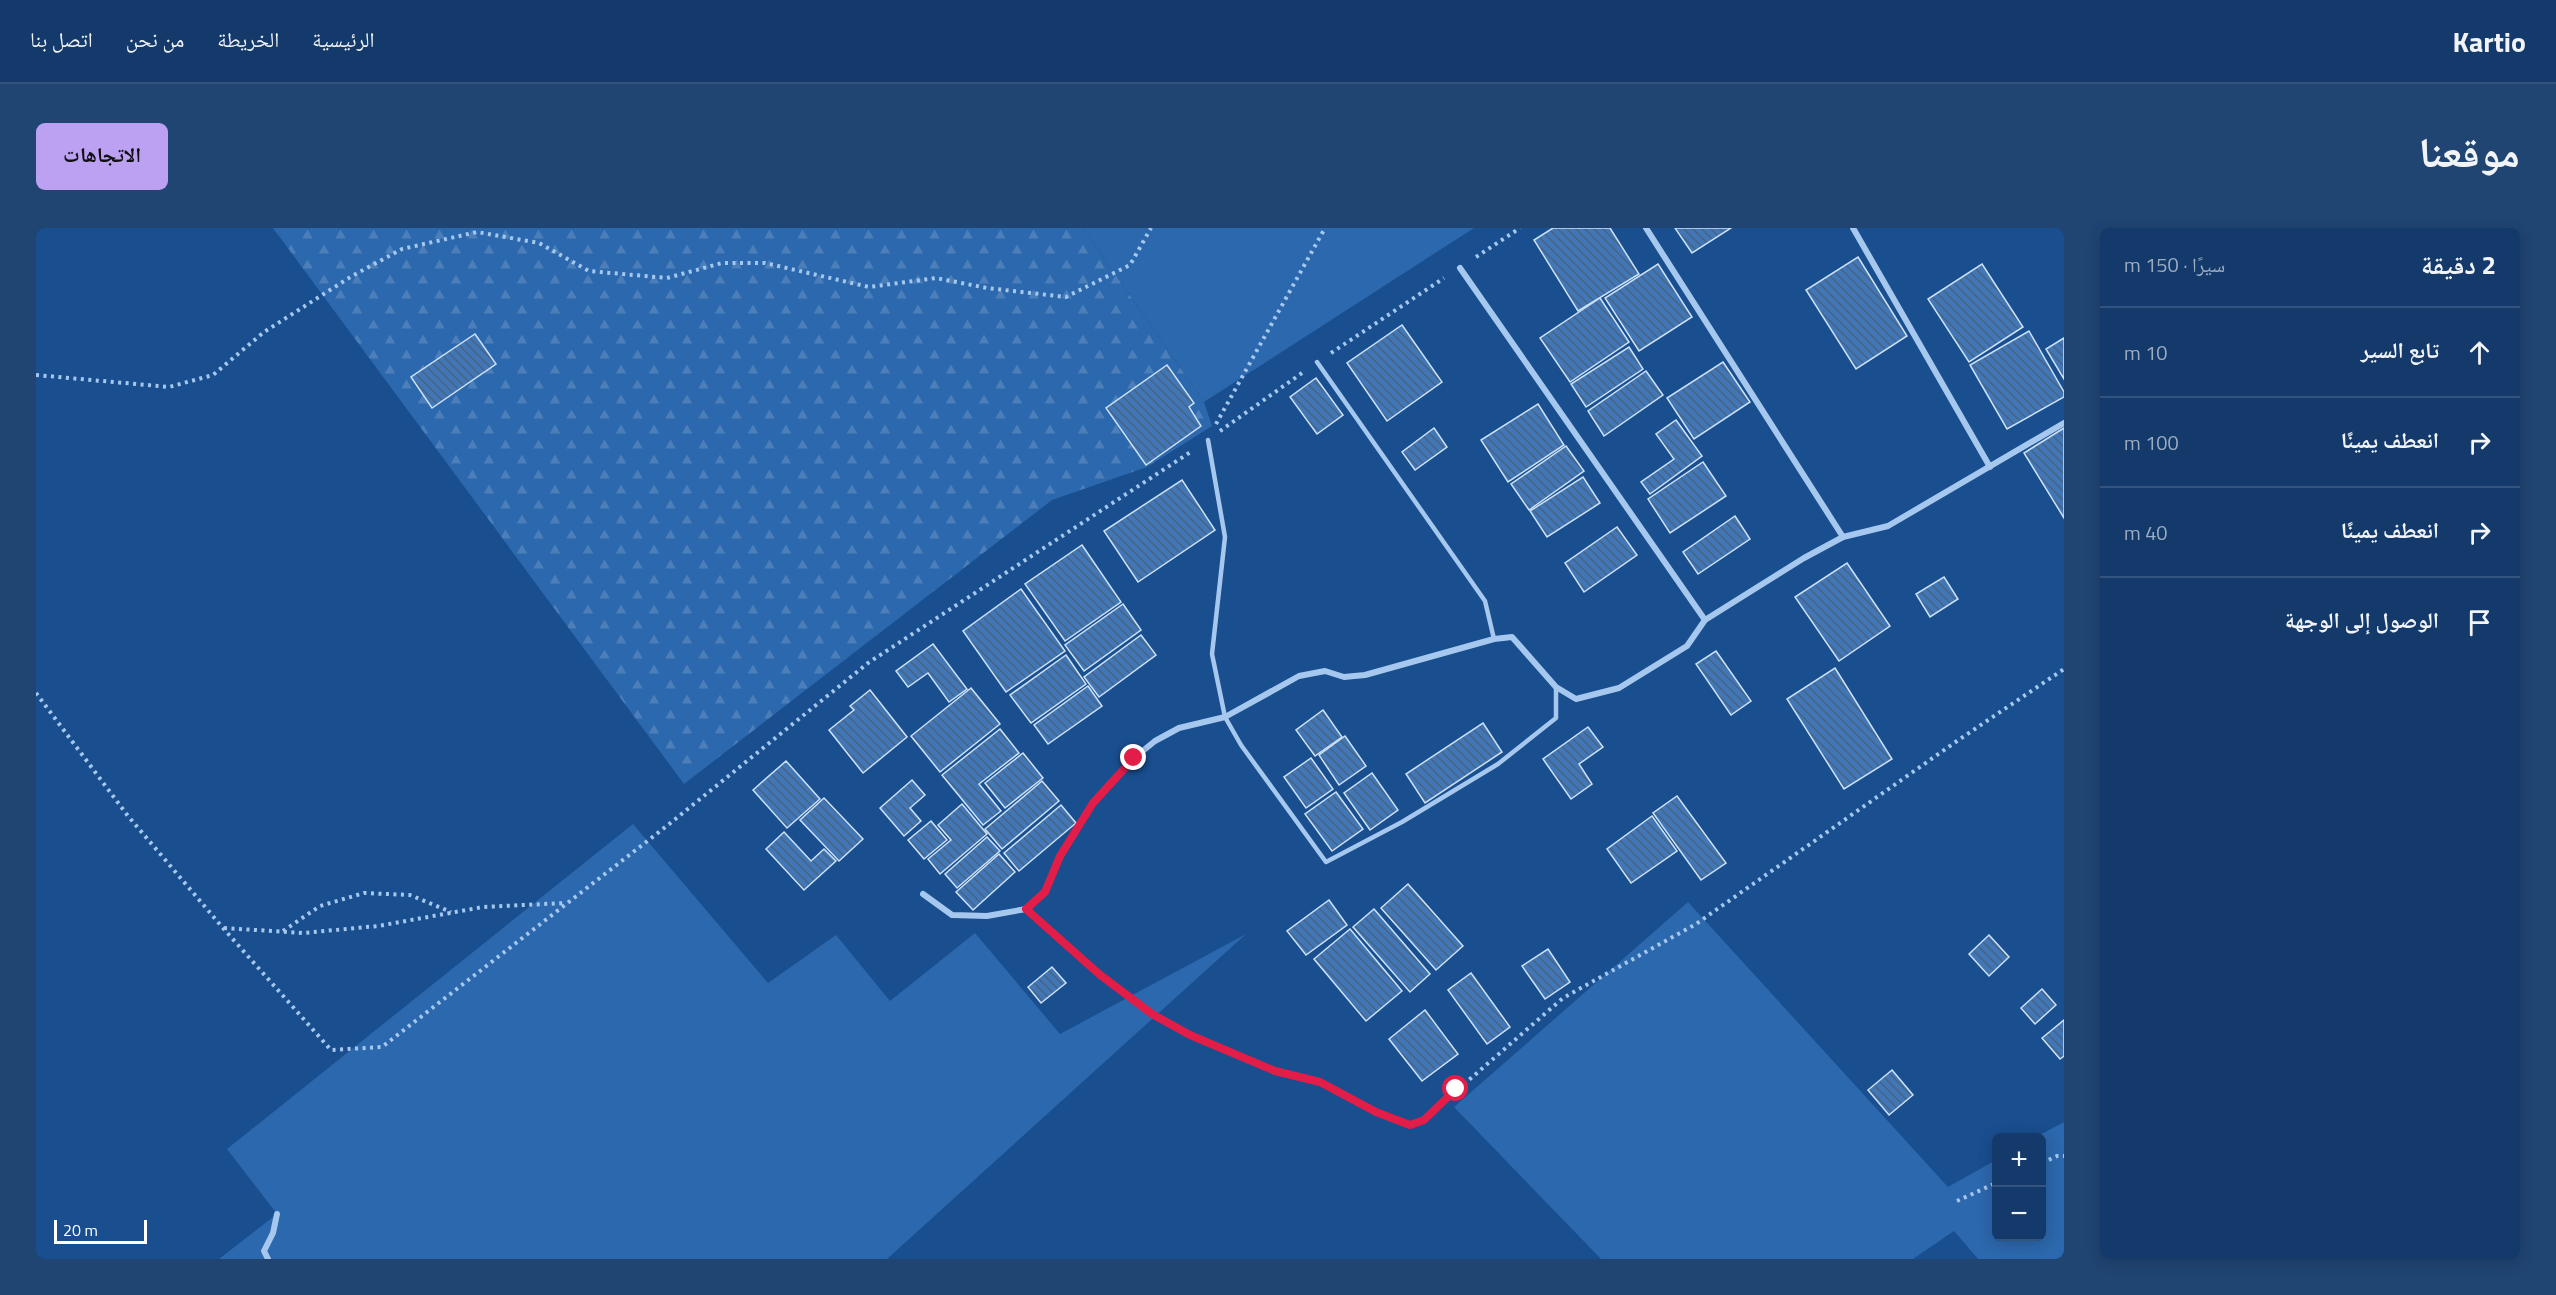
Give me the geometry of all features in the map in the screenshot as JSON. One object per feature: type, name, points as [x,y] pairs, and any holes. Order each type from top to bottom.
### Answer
[{"type":"street","points":[[1646,228],[1843,537]]},
{"type":"street","points":[[1853,228],[1990,466]]},
{"type":"street","points":[[1460,268],[1705,620]]},
{"type":"street","points":[[923,894],[952,915],[987,916],[1026,909],[1045,892],[1060,856],[1093,803],[1134,758],[1155,741],[1179,728],[1225,717],[1299,676],[1325,671],[1344,677],[1365,675],[1494,639],[1512,637],[1556,687],[1576,699],[1619,688],[1687,646],[1705,620],[1804,558],[1843,537],[1888,526],[2064,423]]},
{"type":"street","points":[[267,1259],[264,1251],[273,1233],[277,1214]]},
{"type":"lane","points":[[1317,362],[1485,601],[1494,639]]},
{"type":"lane","points":[[1208,440],[1226,537],[1212,654],[1225,717],[1241,746],[1326,862],[1402,822],[1498,764],[1557,718],[1556,687]]},
{"type":"path","points":[[36,375],[169,387],[213,375],[264,332],[352,276],[402,249],[477,232],[539,243],[589,271],[667,278],[722,263],[765,263],[869,287],[936,278],[987,288],[1066,297],[1130,265],[1151,228]]},
{"type":"path","points":[[1208,440],[1325,228]]},
{"type":"path","points":[[36,693],[128,816],[331,1050],[382,1047],[868,663],[1208,440],[1317,362],[1520,228]]},
{"type":"path","points":[[1026,909],[1099,974],[1152,1014],[1190,1035],[1275,1071],[1320,1082],[1376,1112],[1410,1125],[1424,1120],[1563,998],[1696,924],[2064,669]]},
{"type":"path","points":[[282,931],[320,906],[364,893],[410,896],[452,912]]},
{"type":"path","points":[[223,928],[303,933],[378,926],[483,907],[567,903]]},
{"type":"path","points":[[2046,1161],[2057,1156],[2064,1156]]},
{"type":"path","points":[[1957,1201],[1992,1185]]},
{"type":"green space","points":[[273,228],[1083,228],[1204,402],[1212,426],[1147,467],[1052,500],[684,784]]},
{"type":"green space","points":[[1083,228],[1474,228],[1204,402]]},
{"type":"green space","points":[[633,824],[768,983],[836,935],[890,1001],[975,933],[1060,1034],[1246,934],[887,1259],[219,1259],[277,1214],[227,1149]]},
{"type":"green space","points":[[1688,902],[1948,1187],[1992,1162],[1992,1241],[2046,1241],[2046,1133],[2043,1133],[2064,1122],[2064,1259],[1978,1259],[1954,1231],[1913,1259],[1601,1259],[1454,1107]]},
{"type":"building","points":[[1553,228],[1610,228],[1639,274],[1578,311],[1534,240]]},
{"type":"building","points":[[1675,228],[1731,228],[1692,253]]},
{"type":"building","points":[[1858,257],[1907,336],[1856,369],[1806,290]]},
{"type":"building","points":[[1658,264],[1692,317],[1639,351],[1605,298]]},
{"type":"building","points":[[1982,264],[2023,327],[1969,362],[1928,299]]},
{"type":"building","points":[[1600,298],[1629,342],[1570,382],[1540,338]]},
{"type":"building","points":[[1402,325],[1442,382],[1387,421],[1347,363]]},
{"type":"building","points":[[2029,331],[2064,392],[2064,397],[2007,429],[1970,365]]},
{"type":"building","points":[[475,334],[496,364],[432,408],[411,377]]},
{"type":"building","points":[[2064,338],[2064,379],[2046,349]]},
{"type":"building","points":[[1629,347],[1643,369],[1586,407],[1571,384]]},
{"type":"building","points":[[1723,362],[1750,402],[1694,439],[1667,398]]},
{"type":"building","points":[[1167,365],[1194,403],[1189,407],[1201,426],[1146,465],[1106,408]]},
{"type":"building","points":[[1646,371],[1663,395],[1604,436],[1588,411]]},
{"type":"building","points":[[1316,378],[1343,415],[1317,434],[1290,397]]},
{"type":"building","points":[[1538,404],[1564,445],[1508,482],[1481,440]]},
{"type":"building","points":[[1676,420],[1702,456],[1650,494],[1641,482],[1674,459],[1656,434]]},
{"type":"building","points":[[1434,428],[1447,447],[1415,470],[1402,452]]},
{"type":"building","points":[[2064,428],[2064,518],[2024,453]]},
{"type":"building","points":[[1566,446],[1584,471],[1529,510],[1511,484]]},
{"type":"building","points":[[1703,462],[1726,496],[1670,533],[1648,499]]},
{"type":"building","points":[[1583,477],[1600,503],[1547,537],[1530,511]]},
{"type":"building","points":[[1182,480],[1215,530],[1138,582],[1104,531]]},
{"type":"building","points":[[1735,516],[1750,539],[1698,574],[1683,552]]},
{"type":"building","points":[[1617,527],[1637,555],[1584,592],[1565,563]]},
{"type":"building","points":[[1082,545],[1121,602],[1065,641],[1025,584]]},
{"type":"building","points":[[1847,563],[1890,626],[1839,661],[1795,597]]},
{"type":"building","points":[[1944,577],[1958,599],[1930,617],[1916,594]]},
{"type":"building","points":[[1021,589],[1065,651],[1006,692],[963,631]]},
{"type":"building","points":[[1123,604],[1141,630],[1084,671],[1065,645]]},
{"type":"building","points":[[1141,635],[1156,655],[1099,697],[1084,677]]},
{"type":"building","points":[[933,644],[967,689],[949,702],[928,673],[908,687],[896,671]]},
{"type":"building","points":[[1716,651],[1751,701],[1731,715],[1696,664]]},
{"type":"building","points":[[1066,655],[1086,684],[1031,723],[1010,695]]},
{"type":"building","points":[[1835,668],[1892,759],[1844,789],[1787,699]]},
{"type":"building","points":[[1088,686],[1102,706],[1048,744],[1034,725]]},
{"type":"building","points":[[971,688],[1000,724],[940,772],[911,736]]},
{"type":"building","points":[[870,690],[907,737],[863,773],[829,730],[854,710],[850,706]]},
{"type":"building","points":[[1323,710],[1342,737],[1315,756],[1296,730]]},
{"type":"building","points":[[1483,723],[1502,752],[1425,803],[1406,774]]},
{"type":"building","points":[[1588,727],[1603,747],[1579,764],[1592,784],[1571,799],[1543,759]]},
{"type":"building","points":[[1000,729],[1019,753],[979,784],[1001,811],[983,825],[942,775]]},
{"type":"building","points":[[1345,736],[1366,766],[1339,785],[1319,755]]},
{"type":"building","points":[[1023,753],[1043,778],[1005,808],[985,783]]},
{"type":"building","points":[[1311,758],[1333,789],[1306,808],[1284,777]]},
{"type":"building","points":[[786,761],[820,799],[787,828],[753,790]]},
{"type":"building","points":[[1372,773],[1398,810],[1370,830],[1344,793]]},
{"type":"building","points":[[912,780],[925,795],[910,808],[921,821],[904,836],[880,808]]},
{"type":"building","points":[[1042,781],[1059,801],[1002,849],[985,829]]},
{"type":"building","points":[[1336,792],[1363,829],[1332,851],[1305,814]]},
{"type":"building","points":[[1677,796],[1726,863],[1701,880],[1653,813]]},
{"type":"building","points":[[824,798],[863,839],[839,861],[800,820]]},
{"type":"building","points":[[962,804],[987,834],[940,874],[928,859],[951,840],[938,825]]},
{"type":"building","points":[[1061,805],[1076,823],[1019,871],[1004,853]]},
{"type":"building","points":[[1652,816],[1677,851],[1631,883],[1607,849]]},
{"type":"building","points":[[931,821],[947,840],[924,859],[908,840]]},
{"type":"building","points":[[784,832],[811,861],[824,849],[836,861],[804,890],[766,849]]},
{"type":"building","points":[[987,837],[1000,851],[957,888],[945,874]]},
{"type":"building","points":[[999,854],[1015,872],[973,910],[956,892]]},
{"type":"building","points":[[1408,884],[1463,946],[1436,970],[1381,908]]},
{"type":"building","points":[[1329,900],[1347,925],[1306,955],[1287,931]]},
{"type":"building","points":[[1374,909],[1430,974],[1410,992],[1353,927]]},
{"type":"building","points":[[1350,929],[1402,991],[1366,1021],[1314,959]]},
{"type":"building","points":[[1989,935],[2009,957],[1989,976],[1969,954]]},
{"type":"building","points":[[1548,949],[1570,982],[1545,999],[1522,966]]},
{"type":"building","points":[[1052,967],[1066,983],[1041,1003],[1028,987]]},
{"type":"building","points":[[1471,973],[1510,1027],[1487,1044],[1448,990]]},
{"type":"building","points":[[2042,989],[2056,1005],[2035,1024],[2021,1008]]},
{"type":"building","points":[[1425,1010],[1458,1054],[1422,1081],[1389,1039]]},
{"type":"building","points":[[2064,1020],[2064,1056],[2060,1059],[2042,1038]]},
{"type":"building","points":[[1892,1070],[1913,1095],[1889,1115],[1868,1090]]},
{"type":"route","points":[[1134,758],[1093,803],[1060,856],[1045,892],[1026,909],[1058,940],[1152,1014],[1190,1035],[1275,1071],[1320,1082],[1376,1112],[1410,1125],[1424,1120],[1456,1089]]}]
